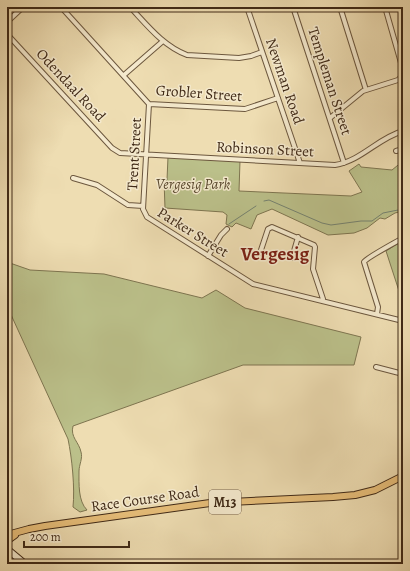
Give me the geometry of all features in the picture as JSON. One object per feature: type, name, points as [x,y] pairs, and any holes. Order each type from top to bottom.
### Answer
[{"type":"main road","name":"Race Course Road","points":[[7,535],[24,530],[210,503],[355,495],[375,490],[403,476]]},
{"type":"main road","points":[[24,530],[9,539],[7,544],[8,550],[25,564]]},
{"type":"street","points":[[7,22],[23,7]]},
{"type":"street","name":"Grobler Street","points":[[61,7],[149,104],[244,109],[278,98]]},
{"type":"street","points":[[130,7],[163,41],[179,52],[191,56],[239,58],[262,52]]},
{"type":"street","name":"Newman Road","points":[[247,7],[300,163]]},
{"type":"street","name":"Templeman Street","points":[[293,7],[344,163]]},
{"type":"street","points":[[340,7],[366,90]]},
{"type":"street","points":[[385,7],[403,70]]},
{"type":"street","name":"Odendaal Road","points":[[7,34],[117,152]]},
{"type":"street","points":[[124,76],[163,41]]},
{"type":"street","points":[[330,118],[366,90],[398,80],[403,76]]},
{"type":"street","name":"Trent Street","points":[[143,206],[149,104]]},
{"type":"street","points":[[402,131],[403,136]]},
{"type":"street","name":"Robinson Street","points":[[117,152],[331,165],[344,163],[356,157],[389,135],[402,131]]},
{"type":"street","points":[[396,151],[403,149]]},
{"type":"street","name":"Parker Street","points":[[73,178],[97,185],[128,205],[143,206],[144,213],[147,217],[253,284],[403,321]]},
{"type":"street","points":[[260,253],[270,227],[275,227],[315,246],[314,267],[323,299],[322,301]]},
{"type":"street","points":[[208,256],[221,235],[227,229]]},
{"type":"street","points":[[292,258],[298,237]]},
{"type":"street","points":[[377,314],[378,307],[364,265],[365,260],[403,238]]},
{"type":"street","points":[[376,367],[403,374]]},
{"type":"green space","name":"Vergesig Park","points":[[168,157],[240,161],[239,191],[351,196],[362,192],[349,171],[359,164],[361,167],[392,170],[403,161],[403,211],[395,213],[385,219],[380,218],[367,228],[354,233],[328,235],[272,209],[257,215],[251,229],[236,223],[232,227],[226,224],[227,215],[223,212],[165,208],[164,180],[167,180]]},
{"type":"green space","points":[[403,240],[403,295],[400,294],[386,251]]},
{"type":"green space","points":[[7,262],[30,270],[104,274],[202,298],[216,290],[245,308],[361,337],[354,365],[243,365],[73,426],[72,430],[81,454],[79,471],[80,492],[82,502],[87,510],[80,512],[73,507],[73,473],[68,439],[7,306]]},
{"type":"waterway","points":[[264,201],[269,200],[322,223],[331,225],[372,221],[383,213],[403,209]]},
{"type":"waterway","points":[[229,224],[256,206]]},
{"type":"district","name":"Vergesig","points":[[275,253]]}]
